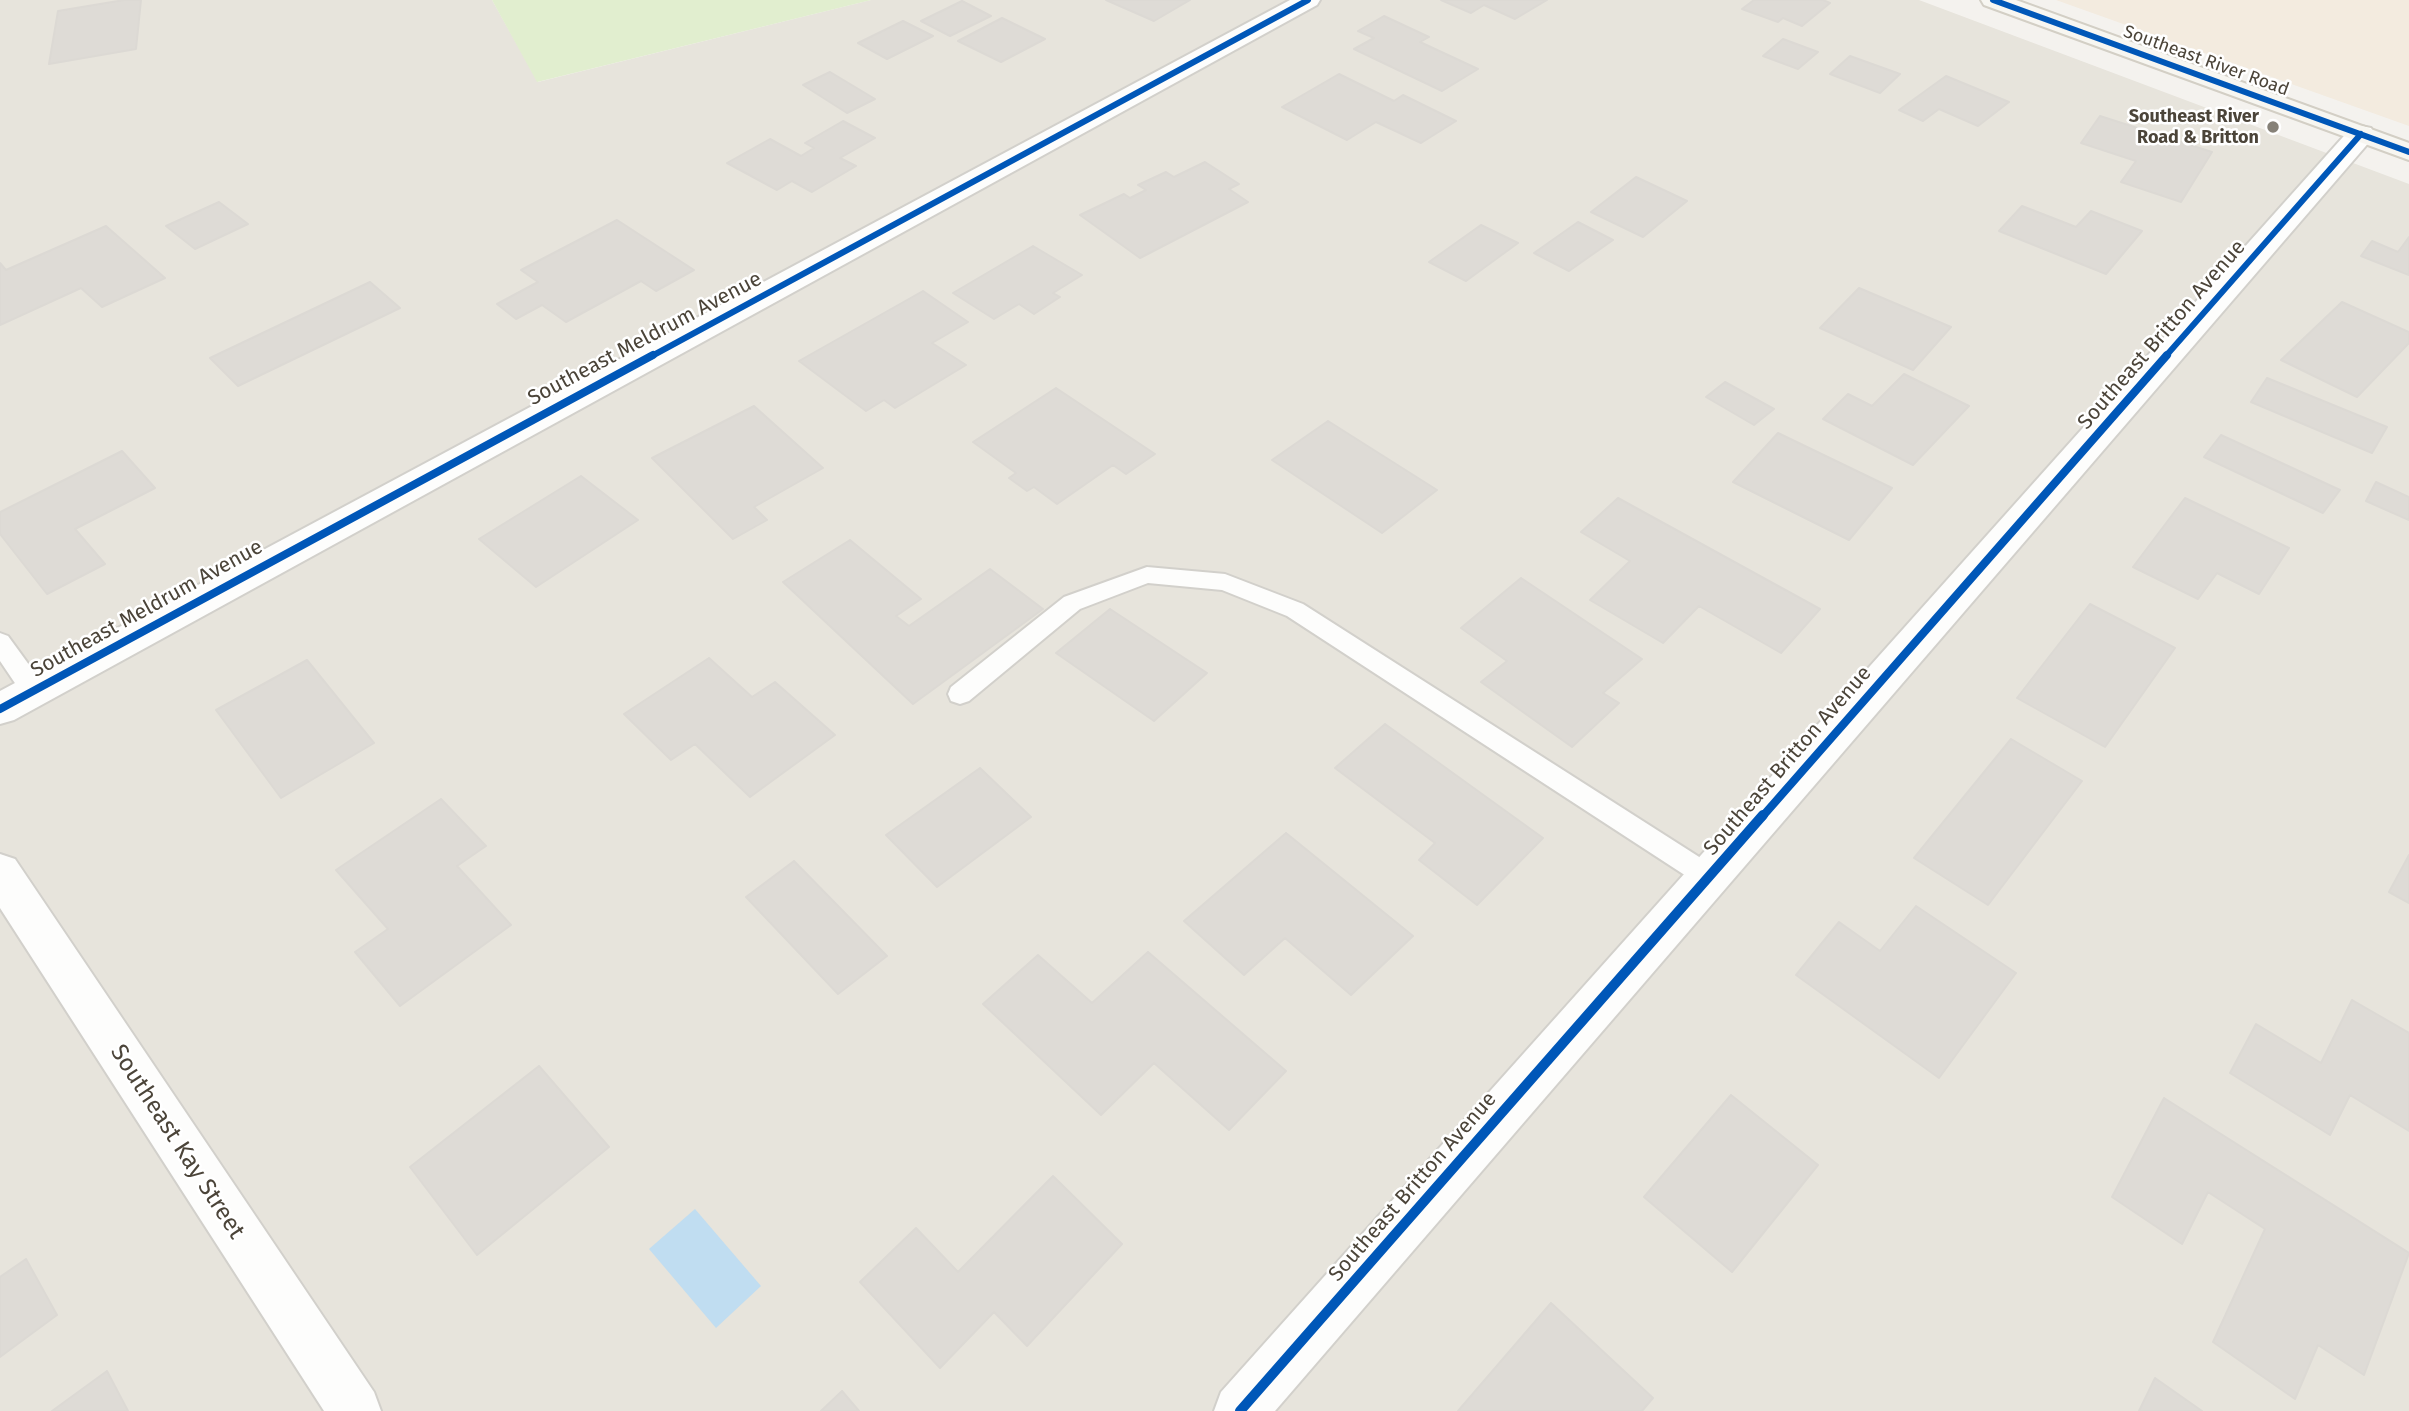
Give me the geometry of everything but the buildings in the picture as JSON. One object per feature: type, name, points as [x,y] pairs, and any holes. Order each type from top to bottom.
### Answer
[{"type":"street","name":"Southeast Meldrum Avenue","points":[[0,709],[1308,0]]},
{"type":"street","name":"Southeast River Road","points":[[1993,0],[2409,152]]},
{"type":"street","name":"Southeast Britton Avenue","points":[[1240,1411],[2361,134]]},
{"type":"street","name":"Southeast Kay Street","points":[[0,872],[355,1411]]},
{"type":"lane","points":[[961,694],[1072,603],[1147,575],[1225,582],[1295,610],[1709,877]]},
{"type":"lane","points":[[0,642],[34,691]]},
{"type":"shaded area","points":[[0,0],[492,0],[538,82],[871,0],[1919,0],[2409,184],[2409,1411],[0,1411]]},
{"type":"shaded area","points":[[2056,0],[2409,0],[2409,126]]},
{"type":"green space","points":[[492,0],[871,0],[537,82]]},
{"type":"water","points":[[695,1209],[761,1286],[716,1328],[649,1249]]},
{"type":"cycle path","points":[[0,709],[1308,0]]},
{"type":"cycle path","points":[[1993,0],[2409,152]]},
{"type":"cycle path","points":[[1240,1411],[2361,134]]},
{"type":"place","name":"Southeast River Road & Britton","points":[[2273,127]]}]
